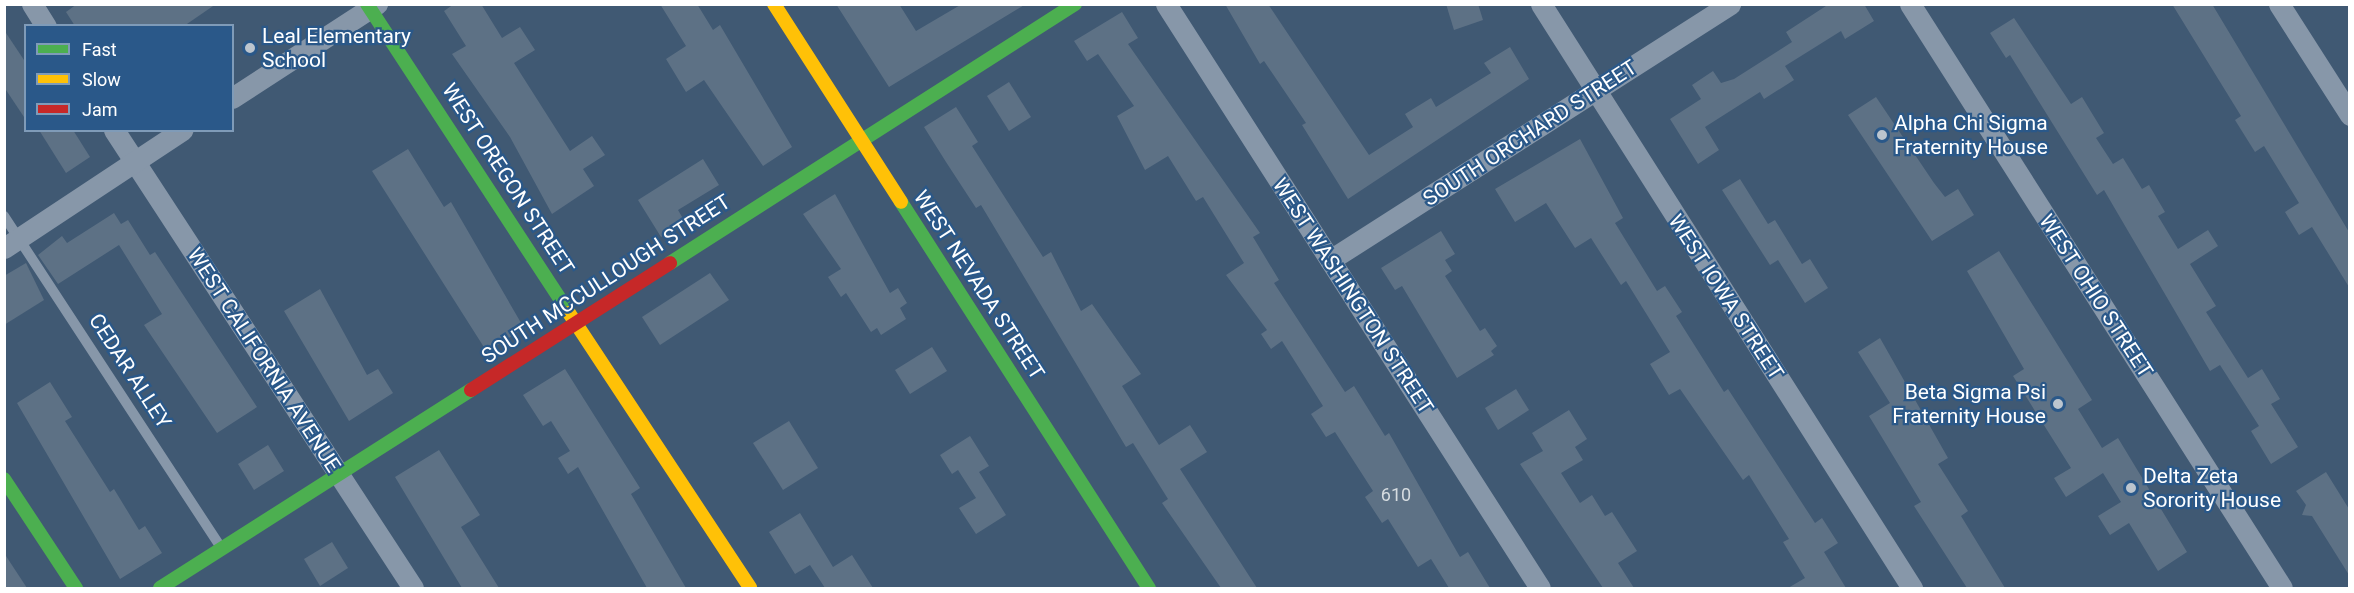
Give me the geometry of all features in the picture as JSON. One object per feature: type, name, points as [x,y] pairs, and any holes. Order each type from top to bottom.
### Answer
[{"type":"street","points":[[32,4],[45,24]]},
{"type":"street","name":"WEST NEVADA STREET","points":[[774,4],[1149,588]]},
{"type":"street","name":"SOUTH MCCULLOUGH STREET","points":[[160,588],[1075,4]]},
{"type":"street","name":"WEST WASHINGTON STREET","points":[[1166,4],[1540,588]]},
{"type":"street","name":"WEST IOWA STREET","points":[[1541,4],[1912,588]]},
{"type":"street","name":"SOUTH ORCHARD STREET","points":[[1330,261],[1730,4]]},
{"type":"street","name":"WEST OHIO STREET","points":[[1910,4],[2282,588]]},
{"type":"street","points":[[2279,4],[2349,115]]},
{"type":"street","points":[[234,97],[372,6]]},
{"type":"street","name":"WEST OREGON STREET","points":[[372,6],[750,588]]},
{"type":"street","name":"WEST CALIFORNIA AVENUE","points":[[115,132],[413,588]]},
{"type":"street","points":[[12,243],[179,132]]},
{"type":"street","points":[[4,479],[76,588]]},
{"type":"lane","name":"CEDAR ALLEY","points":[[4,216],[12,243],[222,549]]},
{"type":"building","points":[[77,4],[216,4],[187,24],[74,24],[66,12]]},
{"type":"building","points":[[454,4],[481,4],[502,38],[520,27],[535,50],[514,63],[570,151],[592,136],[605,155],[583,169],[594,186],[552,214],[510,137],[452,54],[466,46],[444,11]]},
{"type":"building","points":[[660,4],[697,4],[713,30],[720,25],[792,147],[763,166],[704,80],[686,92],[666,59],[686,46]]},
{"type":"building","points":[[836,4],[899,4],[916,31],[962,4],[1026,4],[889,87]]},
{"type":"building","points":[[1225,4],[1268,4],[1369,155],[1413,127],[1405,114],[1431,98],[1436,107],[1491,73],[1484,63],[1510,47],[1529,79],[1348,199],[1302,125],[1306,123],[1264,61],[1260,64]]},
{"type":"building","points":[[1446,4],[1478,4],[1483,20],[1454,30]]},
{"type":"building","points":[[1829,4],[1864,4],[1874,21],[1845,39],[1841,31],[1785,66],[1794,80],[1764,99],[1760,92],[1705,127],[1719,150],[1698,164],[1670,119],[1701,99],[1692,85],[1713,71],[1721,83],[1734,79],[1792,42],[1786,32]]},
{"type":"building","points":[[2172,4],[2212,4],[2349,232],[2349,287],[2312,227],[2299,235],[2285,212],[2299,203],[2264,146],[2255,152],[2235,120],[2241,116]]},
{"type":"building","points":[[1122,12],[1138,38],[1128,44],[1260,233],[1253,237],[1279,280],[1274,283],[1345,392],[1354,386],[1385,436],[1389,433],[1460,557],[1468,552],[1490,588],[1449,588],[1431,559],[1418,567],[1388,519],[1382,523],[1365,497],[1373,491],[1335,432],[1326,437],[1311,414],[1323,406],[1282,341],[1271,349],[1261,334],[1267,330],[1226,275],[1244,263],[1203,197],[1196,201],[1168,156],[1145,170],[1117,116],[1134,106],[1098,54],[1087,61],[1074,41]]},
{"type":"building","points":[[2014,18],[2071,104],[2082,97],[2104,133],[2096,138],[2113,164],[2123,158],[2142,189],[2149,185],[2165,212],[2158,216],[2178,249],[2208,230],[2218,246],[2190,264],[2216,306],[2206,312],[2248,378],[2262,369],[2280,399],[2271,404],[2298,447],[2271,464],[2251,431],[2259,426],[2220,365],[2210,371],[2104,190],[2097,195],[2010,55],[2006,58],[1990,33]]},
{"type":"building","points":[[4,30],[24,60],[24,117],[4,87]]},
{"type":"building","points":[[1009,82],[1031,117],[1009,131],[987,96]]},
{"type":"building","points":[[1876,97],[1945,197],[1958,189],[1974,215],[1932,241],[1848,115]]},
{"type":"building","points":[[956,107],[978,142],[972,146],[1043,257],[1051,252],[1081,311],[1092,304],[1141,374],[1122,386],[1159,445],[1190,425],[1207,452],[1180,469],[1257,588],[1221,588],[1162,503],[1168,499],[1133,443],[1126,447],[981,205],[976,208],[924,127]]},
{"type":"building","points":[[40,132],[74,132],[90,157],[66,173]]},
{"type":"building","points":[[1580,139],[1623,218],[1615,223],[1657,291],[1665,286],[1682,312],[1676,316],[1724,392],[1728,389],[1815,523],[1822,518],[1838,543],[1824,552],[1846,588],[1788,588],[1805,578],[1783,542],[1789,539],[1749,475],[1743,480],[1680,389],[1669,395],[1650,364],[1670,352],[1626,281],[1621,285],[1591,238],[1575,248],[1546,203],[1515,222],[1495,189]]},
{"type":"building","points":[[408,149],[444,207],[451,202],[524,328],[487,352],[372,171]]},
{"type":"building","points":[[703,159],[719,185],[678,210],[685,222],[661,237],[638,200]]},
{"type":"building","points":[[1740,179],[1768,224],[1775,220],[1802,264],[1810,259],[1828,288],[1805,303],[1778,260],[1770,265],[1722,190]]},
{"type":"building","points":[[835,194],[890,293],[898,288],[907,303],[900,308],[906,319],[881,335],[877,328],[871,332],[846,293],[841,297],[828,277],[841,269],[803,214]]},
{"type":"building","points":[[114,213],[121,224],[128,220],[150,255],[155,252],[257,407],[217,433],[144,325],[162,314],[119,245],[58,284],[38,255],[62,236],[67,243]]},
{"type":"building","points":[[1441,231],[1455,254],[1445,260],[1452,271],[1445,276],[1480,331],[1485,328],[1497,346],[1491,351],[1494,355],[1457,378],[1402,286],[1395,290],[1381,268]]},
{"type":"building","points":[[1999,251],[2092,400],[2078,409],[2102,448],[2118,438],[2187,552],[2158,571],[2129,523],[2110,535],[2098,516],[2121,502],[2103,473],[2066,497],[2054,478],[2071,468],[2013,376],[2024,369],[1967,271]]},
{"type":"building","points":[[26,263],[44,300],[4,325],[4,276]]},
{"type":"building","points":[[710,273],[729,300],[660,345],[642,317]]},
{"type":"building","points":[[320,289],[367,375],[378,369],[393,393],[349,421],[284,311]]},
{"type":"building","points":[[1880,338],[1948,458],[1938,464],[1968,511],[1961,516],[2005,588],[1967,588],[1914,506],[1921,502],[1869,416],[1890,403],[1858,352]]},
{"type":"building","points":[[932,347],[947,371],[910,394],[895,370]]},
{"type":"building","points":[[565,369],[640,488],[631,494],[686,588],[647,588],[578,467],[568,474],[558,458],[570,451],[551,421],[543,426],[523,395]]},
{"type":"building","points":[[50,382],[72,417],[65,421],[110,492],[114,489],[139,530],[145,526],[162,553],[120,579],[17,403]]},
{"type":"building","points":[[1516,389],[1529,410],[1498,430],[1485,408]]},
{"type":"building","points":[[1569,410],[1587,439],[1575,447],[1583,460],[1561,473],[1580,503],[1592,495],[1605,516],[1612,512],[1637,551],[1618,563],[1634,588],[1603,588],[1520,464],[1543,451],[1532,433]]},
{"type":"building","points":[[789,421],[818,468],[783,490],[753,443]]},
{"type":"building","points":[[970,436],[989,466],[979,472],[1006,515],[976,534],[959,508],[976,498],[958,470],[952,474],[940,455]]},
{"type":"building","points":[[268,445],[284,471],[254,490],[238,464]]},
{"type":"building","points":[[439,450],[480,515],[461,527],[499,588],[462,588],[395,477]]},
{"type":"building","points":[[2326,472],[2349,509],[2349,575],[2312,516],[2302,515],[2306,505],[2296,491]]},
{"type":"building","points":[[800,513],[833,567],[852,555],[873,588],[825,588],[810,565],[795,574],[769,532]]},
{"type":"building","points":[[332,542],[348,568],[320,586],[304,559]]},
{"type":"building","points":[[4,553],[27,588],[4,588]]},
{"type":"traffic: fast","points":[[367,4],[569,313]]},
{"type":"traffic: fast","points":[[670,263],[1075,4]]},
{"type":"traffic: fast","points":[[901,202],[1149,588]]},
{"type":"traffic: fast","points":[[160,588],[471,390]]},
{"type":"traffic: fast","points":[[4,479],[76,588]]},
{"type":"traffic: slow","points":[[774,4],[901,202]]},
{"type":"traffic: slow","points":[[569,313],[750,588]]},
{"type":"traffic: jam","points":[[471,390],[670,263]]},
{"type":"place","name":"Leal Elementary School","points":[[250,48]]},
{"type":"place","name":"Alpha Chi Sigma Fraternity House","points":[[1882,135]]},
{"type":"place","name":"Beta Sigma Psi Fraternity House","points":[[2058,404]]},
{"type":"place","name":"Delta Zeta Sorority House","points":[[2131,488]]}]
